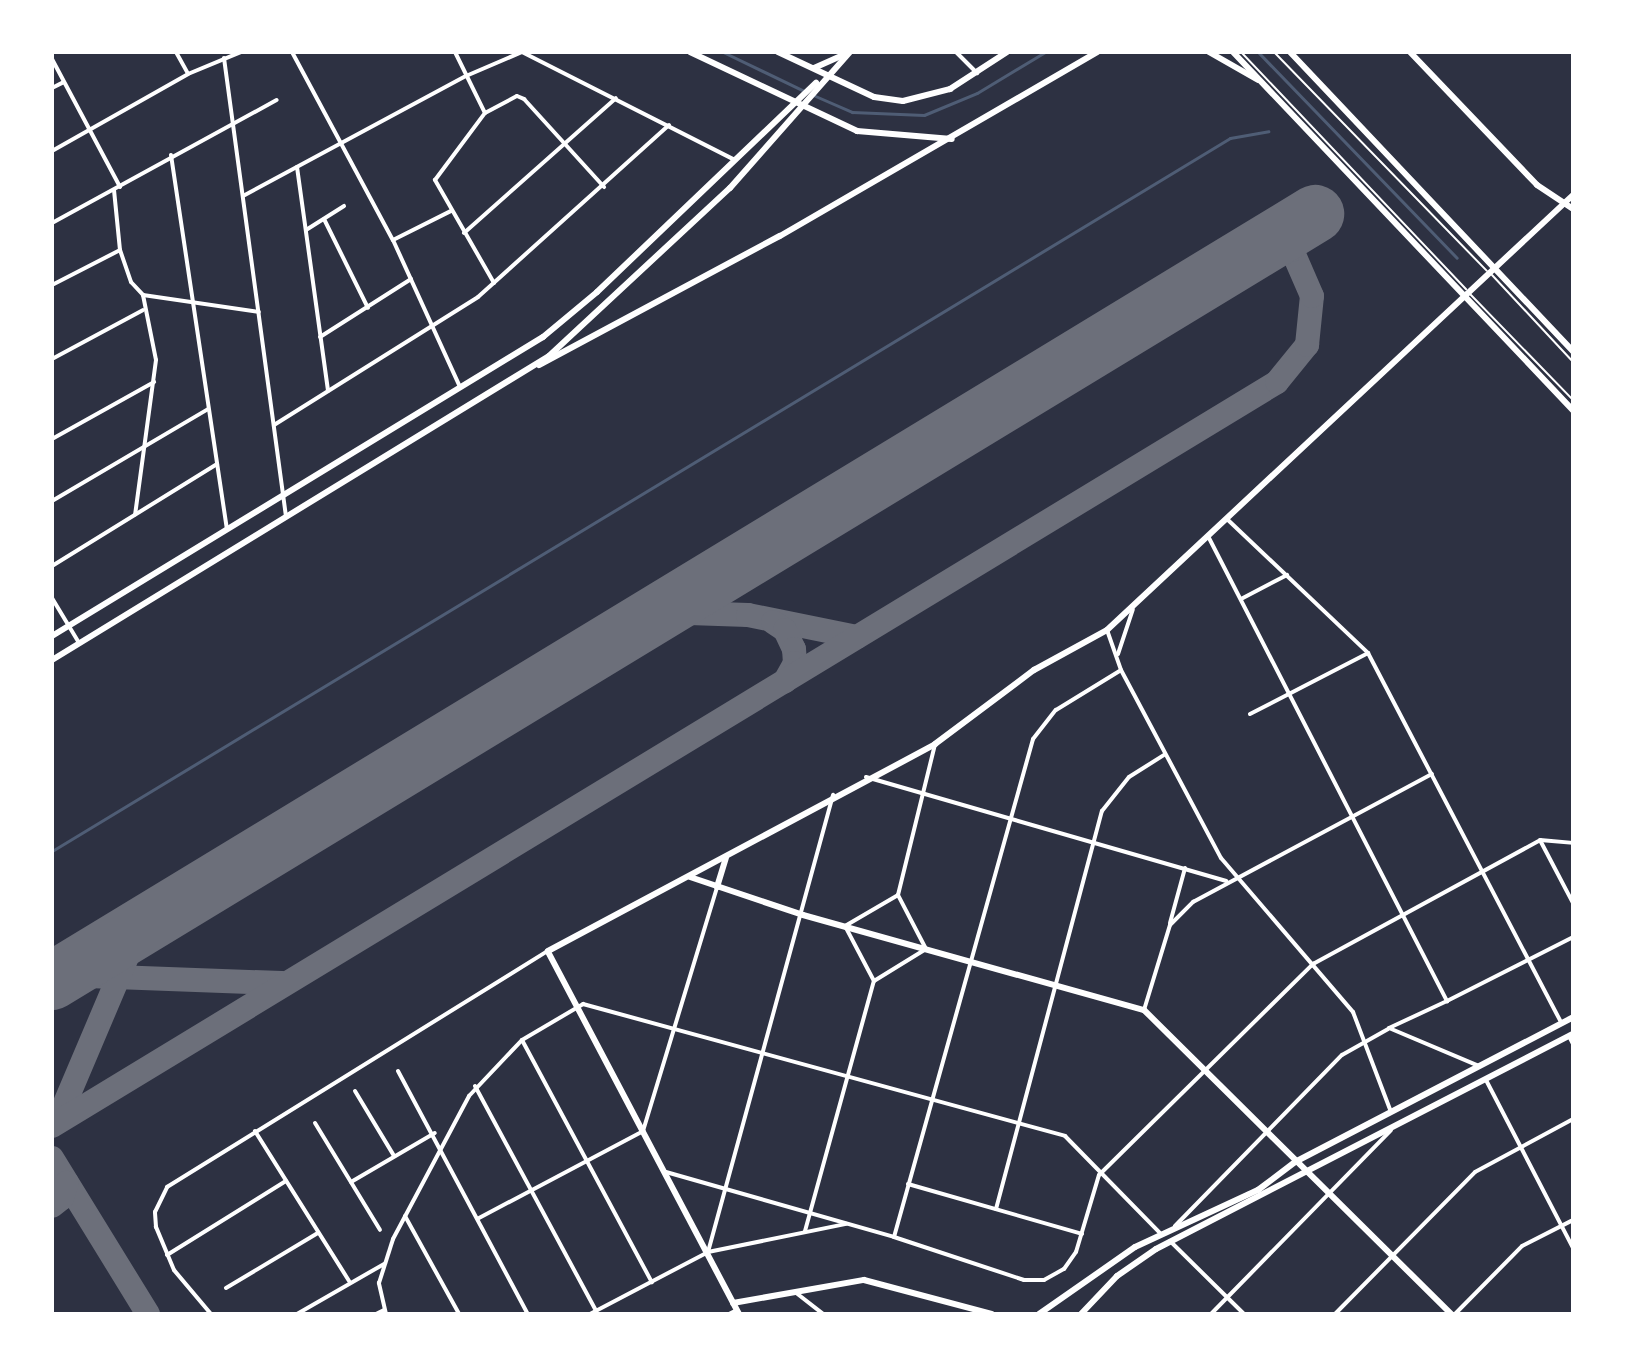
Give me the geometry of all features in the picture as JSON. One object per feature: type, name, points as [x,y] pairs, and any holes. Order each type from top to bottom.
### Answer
[{"type":"street","points":[[176,52],[188,74]]},
{"type":"street","points":[[52,151],[188,74],[241,52]]},
{"type":"street","points":[[292,52],[393,240],[461,389]]},
{"type":"street","points":[[455,52],[485,113]]},
{"type":"street","points":[[243,196],[340,141],[466,76],[522,52],[735,160]]},
{"type":"street","points":[[690,52],[800,107],[857,131],[952,139]]},
{"type":"street","points":[[778,52],[874,97],[913,101],[950,89],[1007,52]]},
{"type":"street","points":[[814,68],[850,52]]},
{"type":"street","points":[[533,368],[730,188],[800,107],[804,98],[850,52]]},
{"type":"street","points":[[956,52],[977,73]]},
{"type":"street","points":[[52,660],[533,368],[631,319],[952,139],[1097,52]]},
{"type":"street","points":[[1209,52],[1260,82]]},
{"type":"street","points":[[1233,52],[1573,410]]},
{"type":"street","points":[[1288,52],[1573,351]]},
{"type":"street","points":[[1410,52],[1537,185],[1573,209]]},
{"type":"street","points":[[224,58],[286,517]]},
{"type":"street","points":[[52,59],[120,187]]},
{"type":"street","points":[[52,88],[64,82]]},
{"type":"street","points":[[494,283],[437,187],[441,171],[485,113],[517,96],[604,187]]},
{"type":"street","points":[[464,233],[616,98]]},
{"type":"street","points":[[52,636],[461,389],[582,306],[792,103],[804,98]]},
{"type":"street","points":[[52,223],[232,121],[277,100]]},
{"type":"street","points":[[274,425],[434,329],[494,283],[604,187],[669,125]]},
{"type":"street","points":[[171,155],[227,530]]},
{"type":"street","points":[[297,167],[328,391]]},
{"type":"street","points":[[114,190],[120,250],[131,282],[143,295],[259,312]]},
{"type":"street","points":[[211,1314],[167,1255],[155,1212],[167,1187],[254,1130],[548,951],[690,877],[866,777],[935,744],[1034,670],[1107,630],[1573,195]]},
{"type":"street","points":[[306,230],[344,206]]},
{"type":"street","points":[[393,240],[451,211]]},
{"type":"street","points":[[324,219],[368,308]]},
{"type":"street","points":[[52,285],[120,250]]},
{"type":"street","points":[[320,337],[411,279]]},
{"type":"street","points":[[135,515],[156,360],[143,310],[143,295]]},
{"type":"street","points":[[52,359],[143,310]]},
{"type":"street","points":[[52,439],[155,381]]},
{"type":"street","points":[[52,501],[209,408]]},
{"type":"street","points":[[52,566],[217,464]]},
{"type":"street","points":[[1228,520],[1368,653],[1562,1023]]},
{"type":"street","points":[[1209,538],[1447,1001]]},
{"type":"street","points":[[1241,599],[1287,575]]},
{"type":"street","points":[[52,598],[79,643]]},
{"type":"street","points":[[1118,656],[1133,609]]},
{"type":"street","points":[[1107,630],[1121,670],[1235,876],[1353,1012],[1391,1112]]},
{"type":"street","points":[[1250,714],[1368,653]]},
{"type":"street","points":[[894,1237],[1027,755],[1040,726],[1077,695],[1121,670]]},
{"type":"street","points":[[926,949],[898,895],[935,744]]},
{"type":"street","points":[[996,1209],[1102,811],[1115,789],[1165,754]]},
{"type":"street","points":[[1170,925],[1226,881],[1432,774]]},
{"type":"street","points":[[866,777],[923,796],[1226,881]]},
{"type":"street","points":[[708,1252],[803,915],[833,795]]},
{"type":"street","points":[[1540,840],[1573,903]]},
{"type":"street","points":[[664,1172],[849,1223],[1024,1280],[1058,1274],[1076,1252],[1099,1175],[1313,964],[1402,912],[1540,840],[1573,843]]},
{"type":"street","points":[[479,1218],[643,1131],[677,1028],[726,857]]},
{"type":"street","points":[[1144,1010],[1185,868]]},
{"type":"street","points":[[690,877],[803,915],[1144,1010],[1295,1162],[1453,1314],[1522,1246],[1573,1220]]},
{"type":"street","points":[[845,926],[898,895]]},
{"type":"street","points":[[845,926],[874,981]]},
{"type":"street","points":[[1175,1226],[1342,1055],[1365,1040],[1573,937]]},
{"type":"street","points":[[805,1231],[874,981],[926,949]]},
{"type":"street","points":[[548,951],[736,1309]]},
{"type":"street","points":[[376,1314],[385,1312],[379,1283],[384,1264],[405,1216],[475,1086],[522,1040],[577,1005],[677,1028],[1075,1140],[1099,1175],[1161,1234]]},
{"type":"street","points":[[1039,1314],[1109,1263],[1175,1226],[1258,1190],[1295,1162],[1573,1017]]},
{"type":"street","points":[[1389,1028],[1480,1066]]},
{"type":"street","points":[[1081,1314],[1129,1267],[1170,1241],[1308,1174],[1571,1035],[1573,1044]]},
{"type":"street","points":[[522,1040],[652,1282]]},
{"type":"street","points":[[398,1071],[435,1133],[528,1314]]},
{"type":"street","points":[[1486,1080],[1573,1248]]},
{"type":"street","points":[[475,1086],[532,1189],[593,1313],[708,1252],[849,1223]]},
{"type":"street","points":[[355,1091],[394,1156]]},
{"type":"street","points":[[1335,1314],[1475,1172],[1573,1119]]},
{"type":"street","points":[[315,1123],[380,1230]]},
{"type":"street","points":[[254,1130],[349,1281]]},
{"type":"street","points":[[1211,1314],[1392,1130]]},
{"type":"street","points":[[351,1182],[435,1133]]},
{"type":"street","points":[[167,1255],[286,1181]]},
{"type":"street","points":[[908,1184],[1082,1234]]},
{"type":"street","points":[[405,1216],[459,1314]]},
{"type":"street","points":[[226,1288],[318,1233]]},
{"type":"street","points":[[1170,1241],[1244,1314]]},
{"type":"street","points":[[297,1314],[349,1281],[384,1264]]},
{"type":"street","points":[[729,1314],[793,1291],[864,1280],[992,1314]]},
{"type":"street","points":[[793,1291],[823,1314]]},
{"type":"street","points":[[1091,1303],[1094,1314]]},
{"type":"lane","points":[[1241,52],[1467,295],[1573,400]]},
{"type":"lane","points":[[1274,52],[1494,271],[1573,362]]},
{"type":"waterway","points":[[723,52],[806,92]]},
{"type":"waterway","points":[[813,95],[852,112],[924,115],[977,93],[1045,52]]},
{"type":"waterway","points":[[1258,52],[1457,258]]},
{"type":"waterway","points":[[52,851],[1230,138],[1268,131]]},
{"type":"taxiway","points":[[52,1126],[1277,382],[1307,345],[1312,296],[1292,250],[1262,247]]},
{"type":"taxiway","points":[[660,612],[748,615],[857,637]]},
{"type":"taxiway","points":[[773,622],[785,630],[794,649],[795,663],[785,681]]},
{"type":"taxiway","points":[[57,1122],[136,936],[149,922]]},
{"type":"taxiway","points":[[61,975],[282,983]]},
{"type":"taxiway","points":[[52,1158],[148,1314]]},
{"type":"taxiway","points":[[52,1206],[62,1198],[67,1183]]},
{"type":"runway","points":[[52,981],[1315,214]]}]
